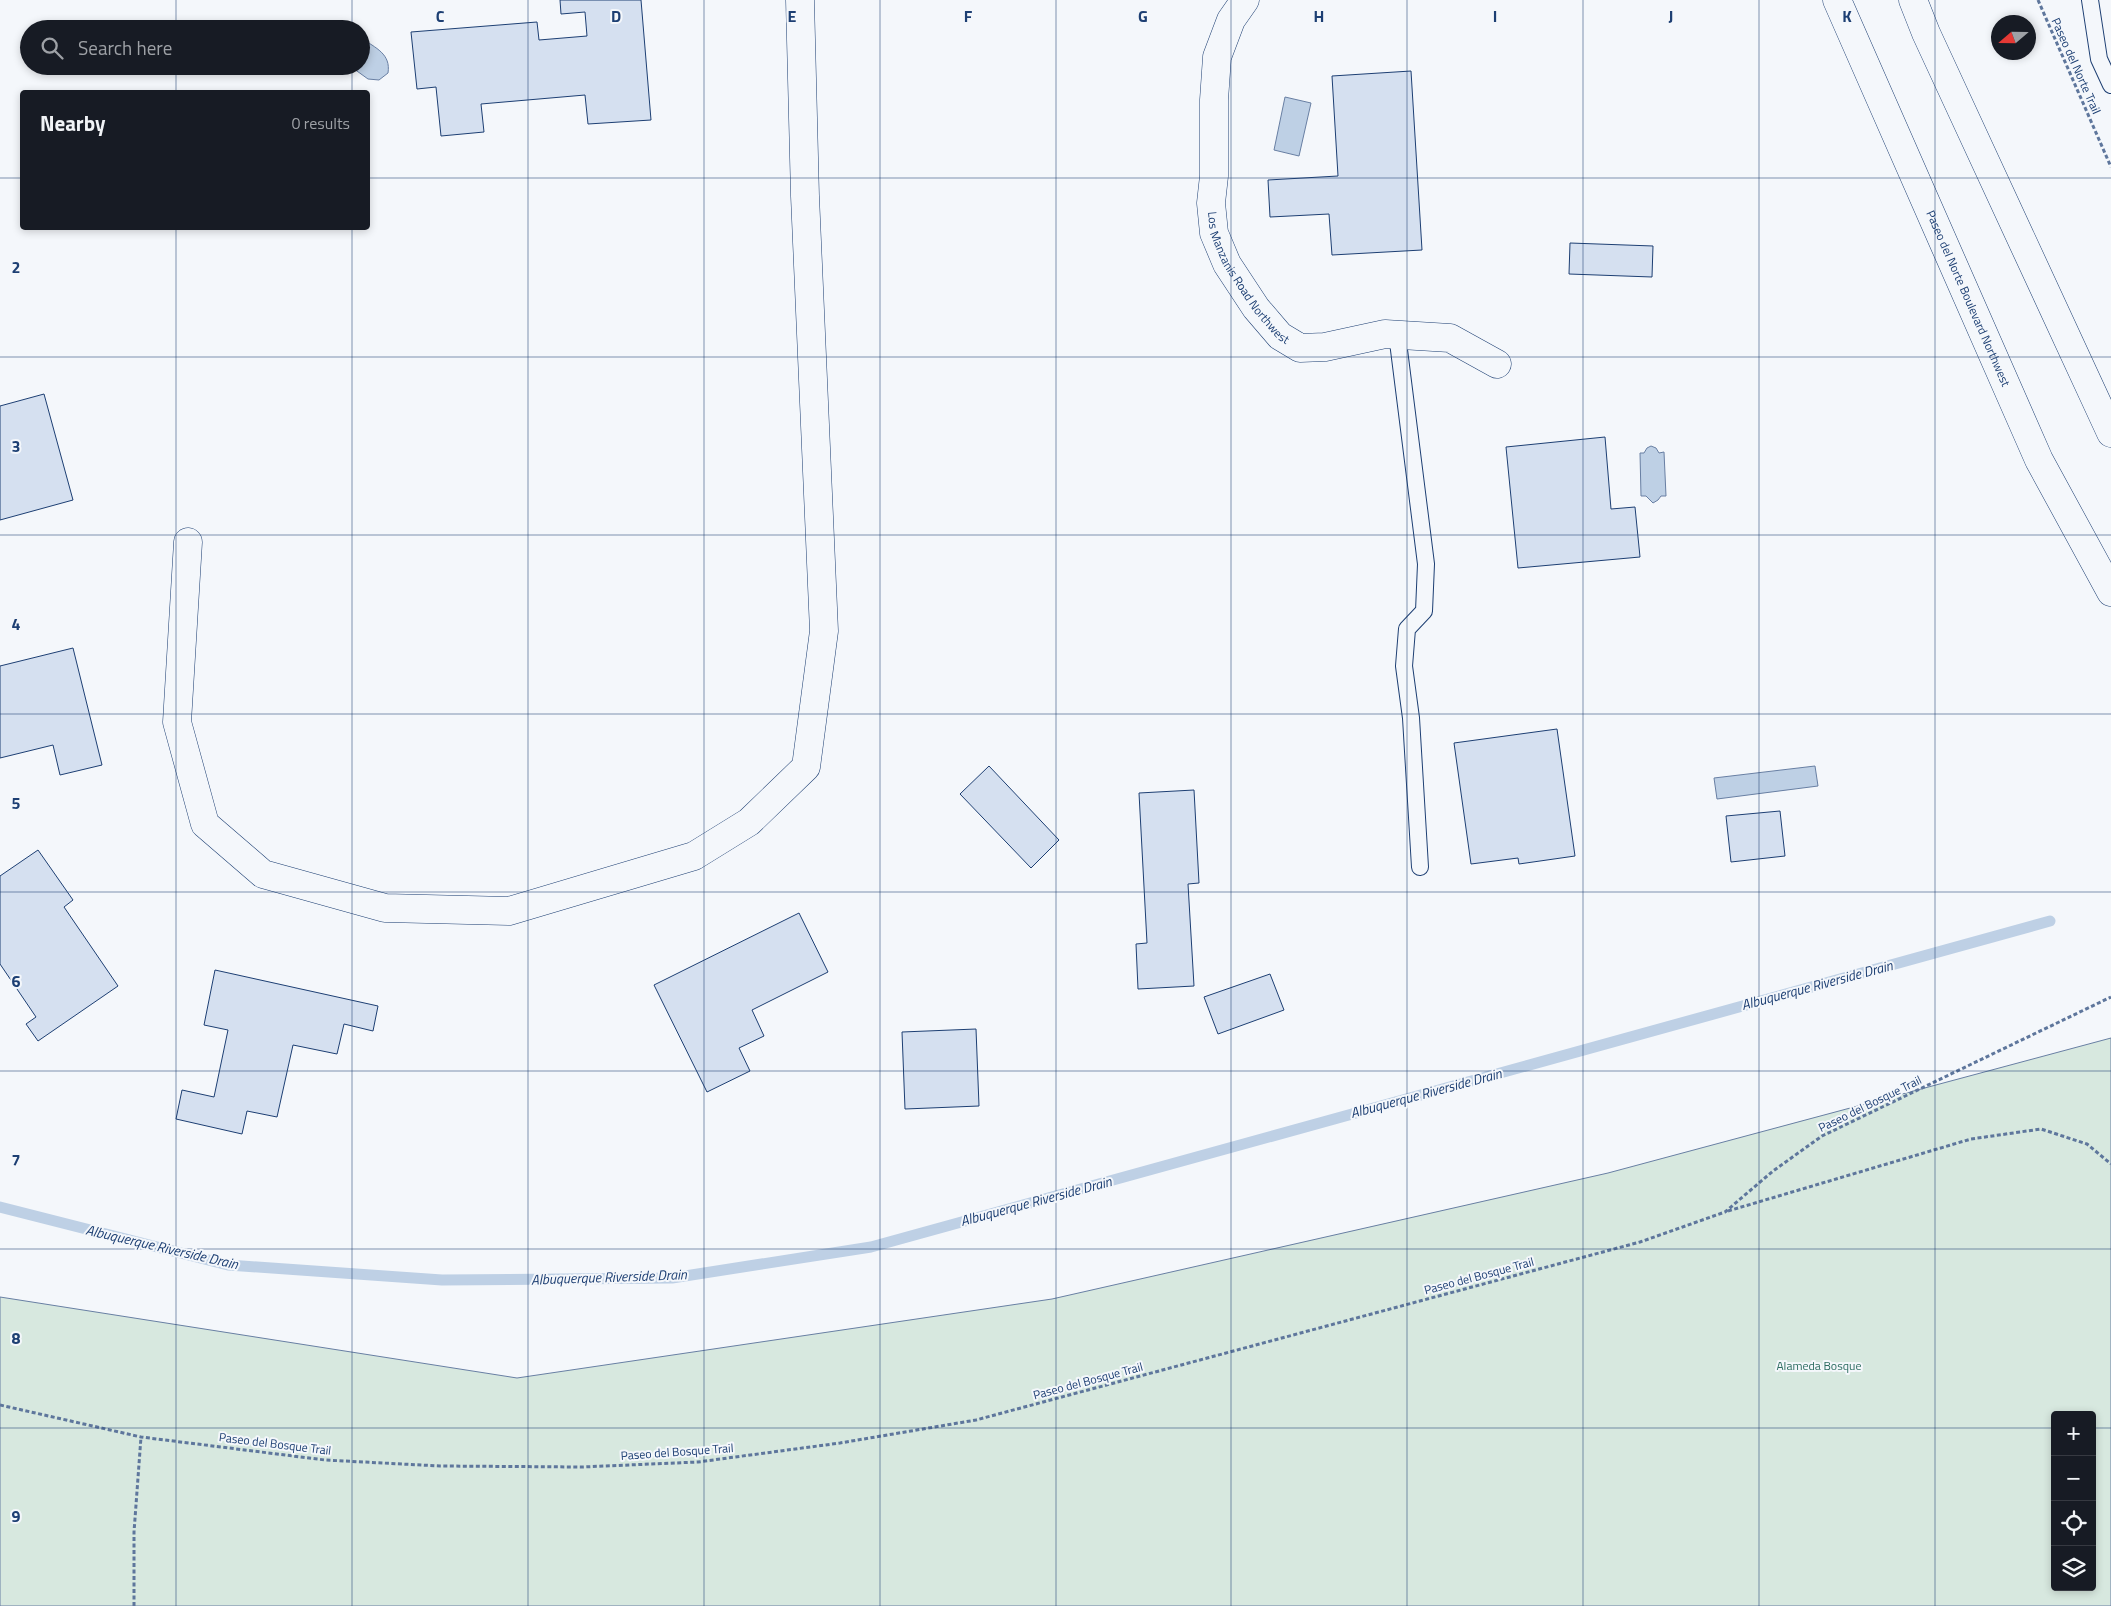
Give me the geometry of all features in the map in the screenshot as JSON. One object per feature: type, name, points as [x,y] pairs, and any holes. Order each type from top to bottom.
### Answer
[{"type":"main road","points":[[188,542],[177,722],[206,824],[263,874],[385,908],[509,910],[694,856],[749,822],[806,766],[824,631],[805,196],[800,0]]},
{"type":"main road","name":"Los Manzanis Road Northwest","points":[[1245,0],[1230,20],[1217,57],[1214,100],[1214,176],[1211,203],[1214,233],[1227,264],[1256,308],[1280,336],[1300,348],[1326,347],[1385,334],[1450,338],[1497,364]]},
{"type":"main road","name":"Paseo del Norte Boulevard Northwest","points":[[1837,0],[2039,460],[2111,592]]},
{"type":"main road","points":[[1913,0],[1926,33],[2111,433]]},
{"type":"lane","points":[[2090,0],[2099,59],[2111,85]]},
{"type":"lane","points":[[1396,334],[1426,564],[1424,611],[1407,629],[1404,666],[1412,718],[1420,867]]},
{"type":"path","name":"Paseo del Norte Trail","points":[[2038,0],[2111,167]]},
{"type":"path","name":"Paseo del Bosque Trail","points":[[0,1404],[141,1436],[325,1460],[440,1466],[582,1467],[698,1462],[840,1443],[976,1420],[1640,1242],[1725,1212],[1773,1171],[1822,1136],[2111,997]]},
{"type":"path","points":[[1725,1212],[1970,1140],[2040,1129],[2087,1144],[2111,1164]]},
{"type":"path","points":[[134,1606],[134,1532],[141,1436]]},
{"type":"green space","name":"Alameda Bosque","points":[[2111,1038],[2111,1606],[0,1606],[0,1297],[517,1378],[1052,1299],[1608,1173]]},
{"type":"water","points":[[370,44],[385,56],[388,73],[379,80],[368,79],[362,75],[370,75]]},
{"type":"water","points":[[1285,97],[1311,103],[1299,156],[1274,150]]},
{"type":"water","points":[[1651,446],[1656,448],[1659,453],[1664,452],[1666,496],[1661,496],[1653,503],[1646,496],[1641,496],[1640,453],[1644,453]]},
{"type":"water","points":[[1815,766],[1818,786],[1717,799],[1714,778]]},
{"type":"building","points":[[560,0],[641,0],[651,120],[588,124],[585,95],[481,104],[484,132],[441,136],[436,87],[417,89],[411,32],[537,22],[539,40],[587,36],[585,12],[561,14]]},
{"type":"building","points":[[1411,71],[1422,250],[1332,255],[1329,214],[1270,217],[1268,180],[1338,176],[1332,76]]},
{"type":"building","points":[[1570,243],[1653,246],[1652,277],[1569,274]]},
{"type":"building","points":[[44,394],[73,500],[0,520],[0,406]]},
{"type":"building","points":[[1605,437],[1611,509],[1635,507],[1640,557],[1518,568],[1506,447]]},
{"type":"building","points":[[73,648],[102,765],[60,775],[53,745],[0,758],[0,666]]},
{"type":"building","points":[[1557,729],[1575,856],[1519,864],[1518,858],[1471,864],[1454,743]]},
{"type":"building","points":[[989,766],[1059,840],[1031,868],[960,794]]},
{"type":"building","points":[[1194,790],[1199,883],[1188,884],[1194,986],[1138,989],[1136,944],[1147,943],[1139,793]]},
{"type":"building","points":[[1780,811],[1785,856],[1731,862],[1726,816]]},
{"type":"building","points":[[38,850],[73,900],[64,907],[118,986],[38,1041],[26,1024],[36,1017],[0,964],[0,876]]},
{"type":"building","points":[[799,913],[828,972],[752,1010],[764,1036],[739,1048],[750,1071],[707,1092],[654,985]]},
{"type":"building","points":[[215,970],[378,1006],[373,1031],[344,1024],[337,1054],[293,1045],[277,1117],[247,1111],[242,1134],[176,1119],[182,1090],[214,1097],[228,1030],[204,1025]]},
{"type":"building","points":[[1270,974],[1284,1010],[1218,1034],[1204,997]]},
{"type":"building","points":[[976,1029],[979,1106],[905,1109],[902,1032]]},
{"type":"waterway","name":"Albuquerque Riverside Drain","points":[[0,1207],[228,1265],[442,1280],[672,1278],[871,1247],[2050,921]]}]
